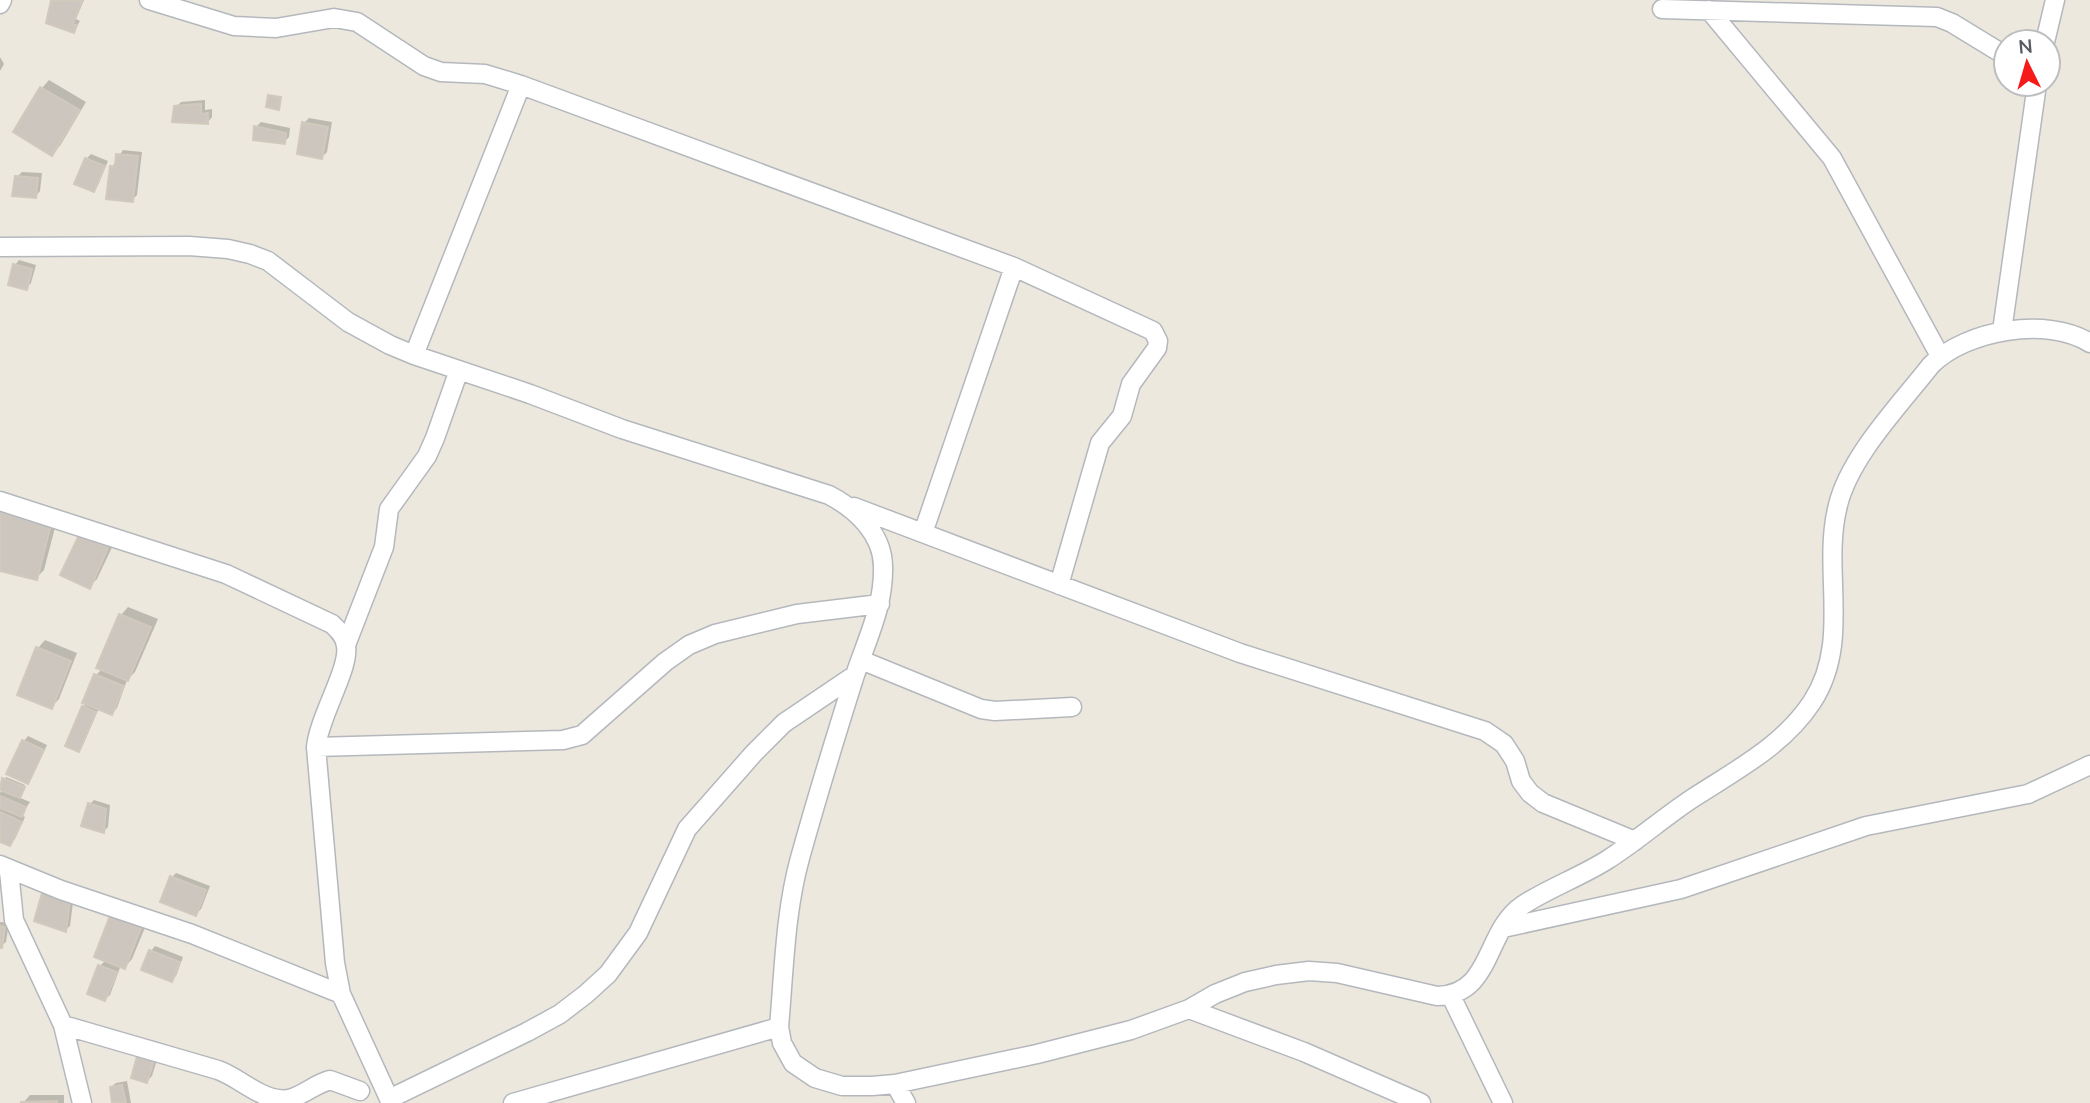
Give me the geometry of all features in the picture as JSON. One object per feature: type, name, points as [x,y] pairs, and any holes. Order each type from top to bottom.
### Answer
[{"type":"street","points":[[149,0],[234,26],[276,28],[334,18],[357,22],[425,66],[441,72],[485,74],[522,85],[1014,267],[1153,331],[1158,341],[1157,348],[1131,384],[1122,416],[1100,443],[1059,585]]},
{"type":"street","points":[[2048,28],[2055,0]]},
{"type":"street","points":[[1662,9],[1937,17],[1992,47]]},
{"type":"street","points":[[1709,10],[1832,158],[1940,356]]},
{"type":"street","points":[[414,355],[522,85]]},
{"type":"street","points":[[2002,331],[2035,98]]},
{"type":"street","points":[[0,247],[189,246],[250,254],[268,261],[348,322],[414,355],[622,429],[829,495],[848,505],[1240,653],[1485,731],[1504,744],[1515,761],[1521,781],[1530,793],[1544,803],[1635,841]]},
{"type":"street","points":[[923,533],[1014,267]]},
{"type":"street","points":[[848,505],[867,524],[879,545],[883,566],[880,604],[799,861],[792,898],[779,1027],[782,1043],[793,1063],[815,1079],[842,1086],[895,1084],[1118,1034],[1189,1009],[1214,994],[1245,982],[1276,975],[1309,971],[1337,973],[1437,996],[1451,996],[1463,991],[1474,981],[1503,928],[1522,906],[1583,874],[1635,841],[1691,799],[1748,764],[1789,730],[1812,701],[1829,666],[1835,628],[1833,533],[1845,482],[1859,458],[1940,356],[1956,347],[2002,331],[2021,329],[2057,332],[2090,343]]},
{"type":"street","points":[[459,369],[427,456],[388,509],[384,547],[346,645],[346,659],[323,716],[316,747],[335,963],[341,994],[390,1101],[559,1014],[608,974],[638,933],[687,829],[784,723],[858,667]]},
{"type":"street","points":[[0,501],[226,574],[332,624],[341,633],[346,645]]},
{"type":"street","points":[[316,747],[573,738],[582,735],[664,662],[689,645],[715,634],[797,614],[880,604]]},
{"type":"street","points":[[858,667],[981,709],[995,711],[1072,707]]},
{"type":"street","points":[[1503,928],[1681,889],[1866,826],[2028,794],[2090,765]]},
{"type":"street","points":[[82,1103],[63,1025],[17,930],[5,868],[191,934],[341,994]]},
{"type":"street","points":[[1451,996],[1503,1103]]},
{"type":"street","points":[[1189,1009],[1304,1052],[1421,1103]]},
{"type":"street","points":[[63,1025],[230,1074],[253,1091],[280,1100],[294,1097],[330,1080],[360,1091]]},
{"type":"street","points":[[513,1103],[779,1027]]},
{"type":"street","points":[[341,1103],[380,1079]]},
{"type":"street","points":[[895,1084],[906,1103]]},
{"type":"building","points":[[51,0],[82,1],[73,24],[77,25],[74,33],[46,23]]},
{"type":"building","points":[[40,87],[80,110],[52,156],[13,132]]},
{"type":"building","points":[[268,95],[281,97],[279,110],[266,107]]},
{"type":"building","points":[[201,104],[201,114],[208,113],[208,124],[172,122],[174,106]]},
{"type":"building","points":[[302,122],[328,127],[322,159],[297,154]]},
{"type":"building","points":[[254,126],[286,133],[285,144],[253,140]]},
{"type":"building","points":[[116,154],[138,156],[133,202],[106,199],[110,166],[115,167]]},
{"type":"building","points":[[85,158],[105,166],[94,192],[74,184]]},
{"type":"building","points":[[15,176],[38,178],[36,198],[12,196]]},
{"type":"building","points":[[13,264],[32,269],[27,290],[8,285]]},
{"type":"building","points":[[0,511],[51,524],[37,580],[0,571]]},
{"type":"building","points":[[79,535],[108,548],[90,589],[60,575]]},
{"type":"building","points":[[119,614],[151,627],[128,681],[96,668]]},
{"type":"building","points":[[36,647],[71,661],[52,709],[17,695]]},
{"type":"building","points":[[94,674],[124,686],[112,715],[82,703]]},
{"type":"building","points":[[82,706],[96,712],[79,752],[65,746]]},
{"type":"building","points":[[22,740],[44,750],[28,784],[6,774]]},
{"type":"building","points":[[2,778],[25,787],[20,798],[0,790]]},
{"type":"building","points":[[0,796],[26,807],[22,817],[0,808]]},
{"type":"building","points":[[88,803],[106,809],[104,833],[81,826]]},
{"type":"building","points":[[0,812],[22,822],[10,846],[0,842]]},
{"type":"building","points":[[170,876],[206,890],[196,916],[160,902]]},
{"type":"building","points":[[44,886],[70,899],[66,932],[34,921]]},
{"type":"building","points":[[113,908],[144,920],[125,969],[94,957]]},
{"type":"building","points":[[0,926],[5,927],[2,948],[0,948]]},
{"type":"building","points":[[149,950],[180,962],[172,982],[141,970]]},
{"type":"building","points":[[98,965],[117,972],[105,1001],[87,994]]},
{"type":"building","points":[[141,1042],[158,1047],[147,1083],[131,1078]]},
{"type":"building","points":[[122,1085],[126,1103],[112,1103],[110,1087]]},
{"type":"building","points":[[21,1102],[57,1103],[21,1103]]}]
